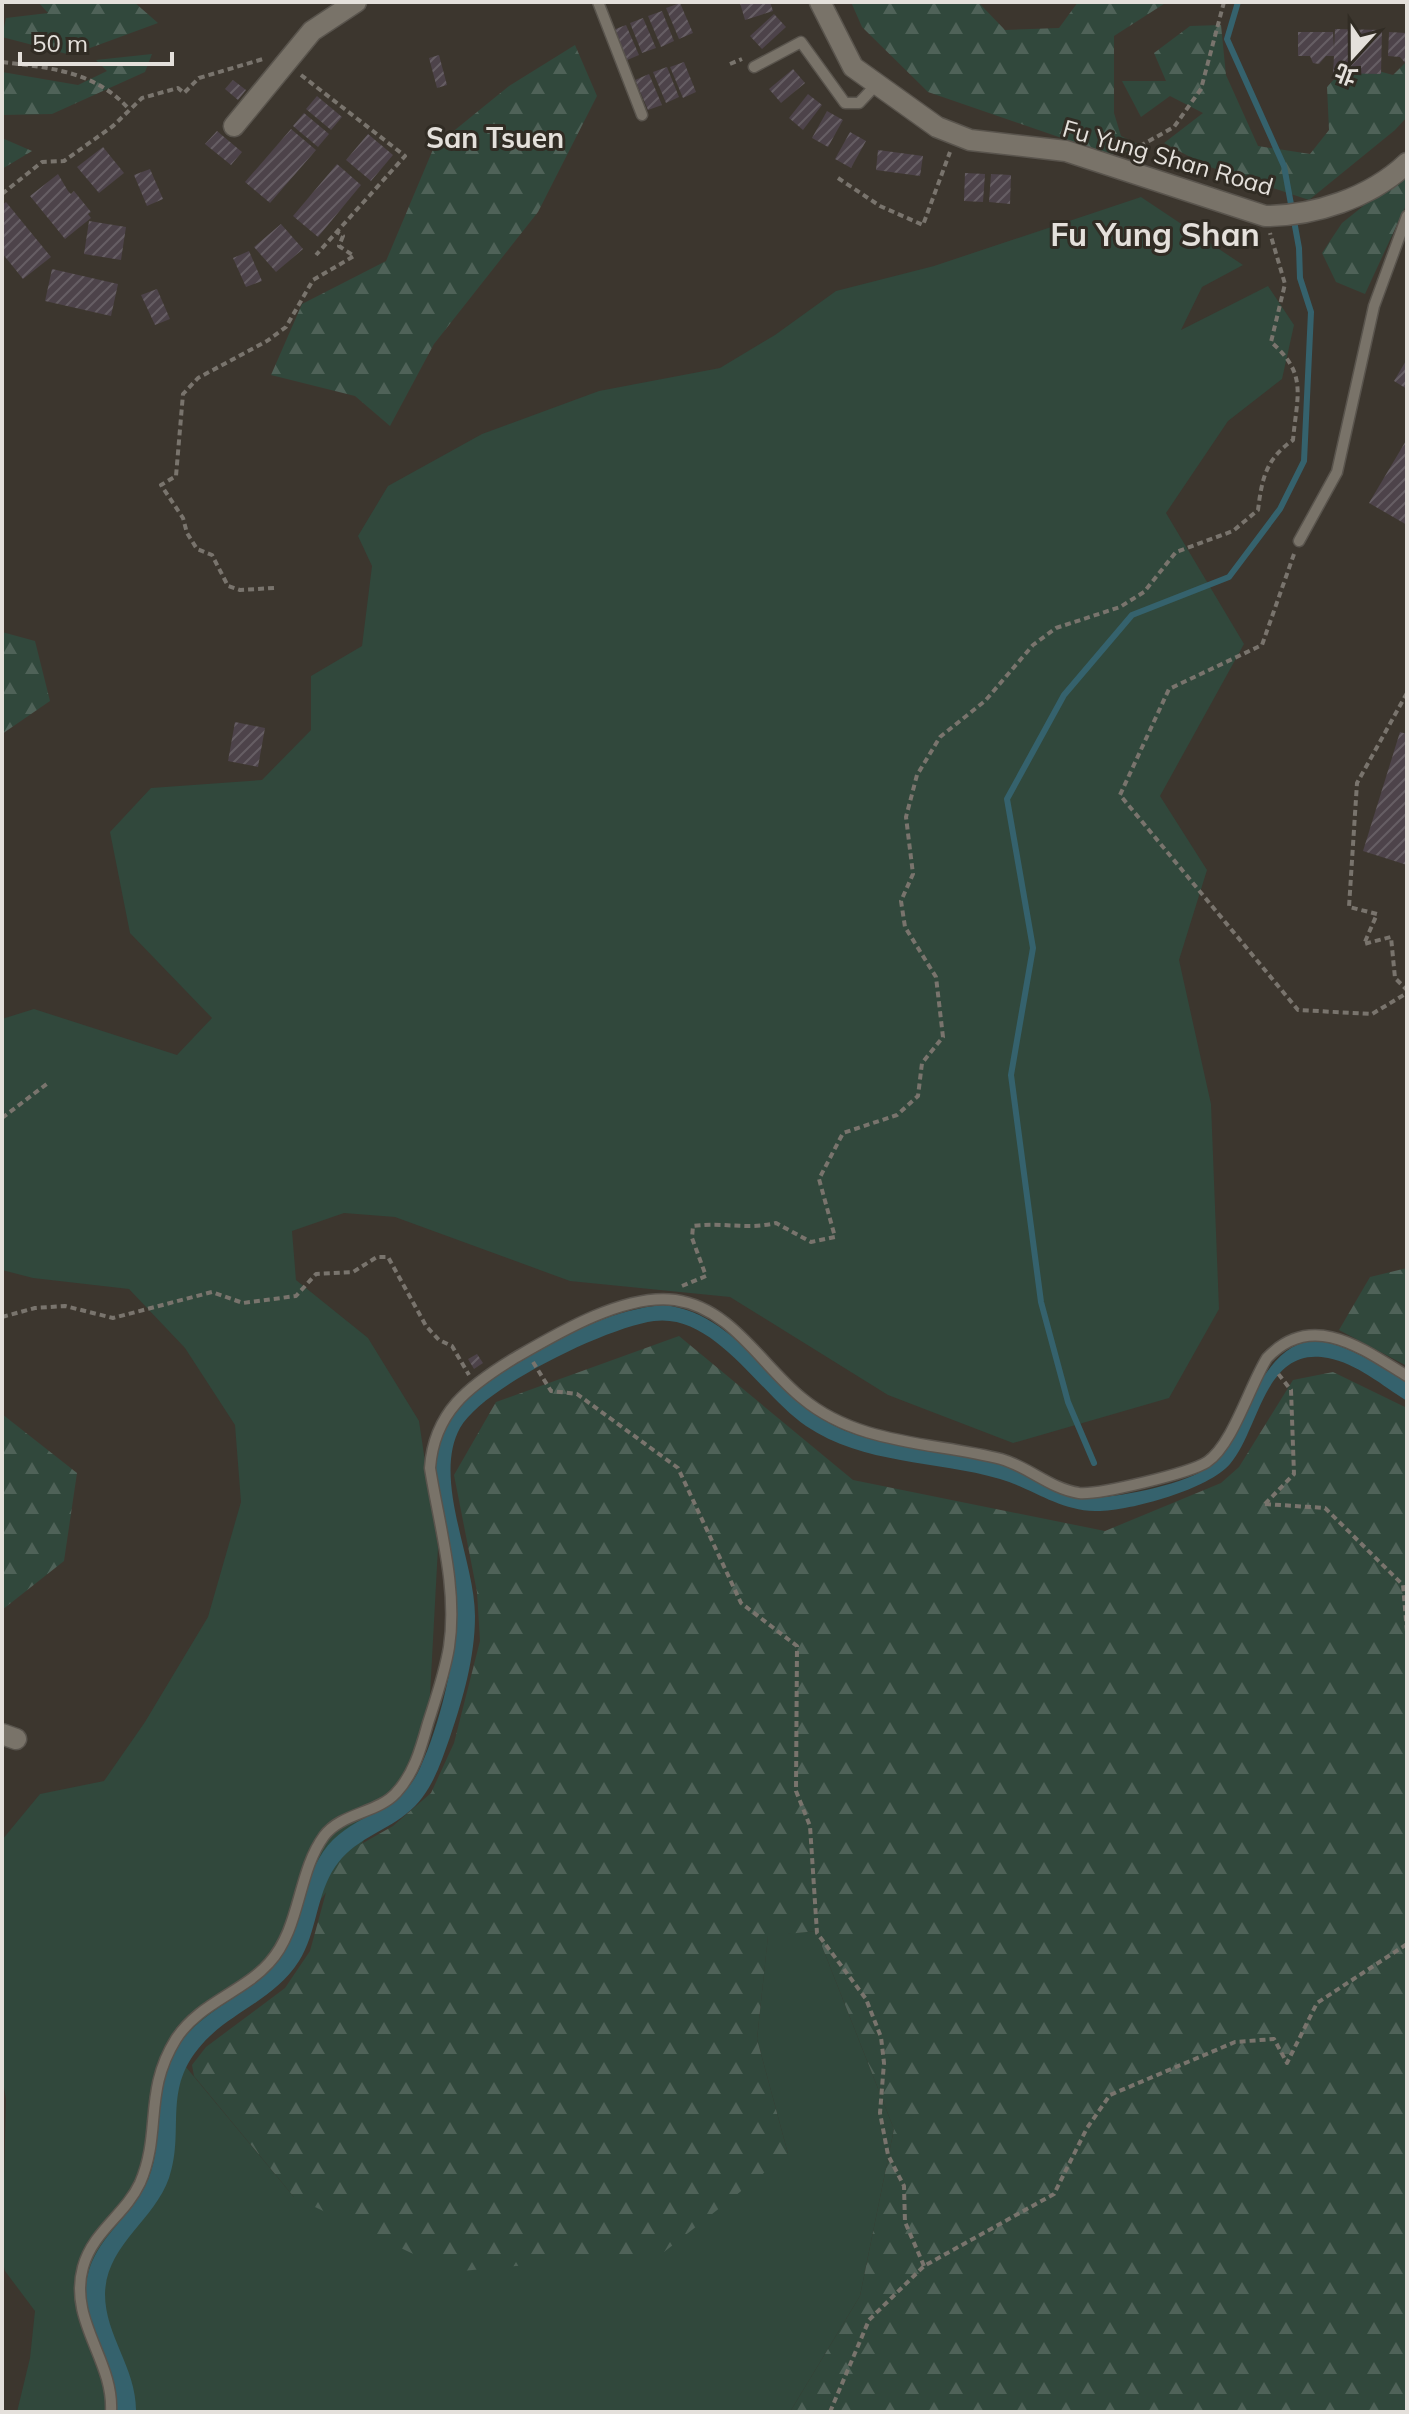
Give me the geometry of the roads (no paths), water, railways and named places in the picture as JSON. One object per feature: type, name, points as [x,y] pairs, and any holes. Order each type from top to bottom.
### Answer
[{"type":"street","points":[[234,126],[319,24],[356,2]]},
{"type":"street","name":"Fu Yung Shan Road","points":[[820,2],[853,67],[875,86],[937,127],[970,140],[1066,151],[1259,215],[1292,216],[1331,207],[1396,174],[1407,163]]},
{"type":"lane","points":[[598,2],[642,115]]},
{"type":"lane","points":[[754,67],[801,42],[845,103],[859,103],[875,86]]},
{"type":"lane","points":[[1299,541],[1337,472],[1374,306],[1407,216]]},
{"type":"lane","points":[[111,2412],[109,2385],[81,2310],[80,2283],[86,2259],[97,2235],[138,2186],[150,2148],[156,2080],[179,2034],[198,2014],[256,1976],[277,1954],[311,1861],[331,1829],[389,1800],[415,1766],[449,1648],[452,1602],[430,1468],[431,1450],[439,1423],[449,1408],[475,1384],[527,1351],[591,1318],[654,1299],[677,1300],[715,1314],[801,1398],[838,1421],[873,1435],[1002,1460],[1078,1493],[1189,1471],[1205,1463],[1223,1445],[1267,1358],[1276,1349],[1295,1341],[1329,1335],[1356,1345],[1407,1376]]},
{"type":"water","points":[[663,1305],[688,1310],[710,1321],[730,1335],[802,1404],[822,1419],[845,1430],[893,1444],[992,1461],[1083,1498],[1155,1488],[1210,1466],[1221,1456],[1260,1383],[1276,1360],[1293,1347],[1311,1342],[1330,1343],[1352,1351],[1407,1381],[1407,1401],[1349,1365],[1328,1358],[1307,1357],[1290,1364],[1277,1377],[1266,1393],[1240,1449],[1220,1473],[1167,1497],[1127,1508],[1095,1511],[1069,1507],[1000,1479],[876,1455],[828,1439],[789,1412],[717,1343],[697,1330],[676,1322],[654,1321],[608,1334],[548,1361],[494,1395],[473,1412],[460,1428],[453,1448],[452,1495],[469,1570],[475,1616],[467,1678],[442,1758],[434,1779],[415,1806],[350,1850],[335,1867],[324,1890],[305,1950],[288,1975],[209,2037],[187,2065],[178,2097],[169,2178],[153,2207],[113,2261],[107,2277],[106,2309],[135,2396],[136,2412],[116,2412],[112,2380],[89,2318],[86,2285],[95,2256],[138,2199],[151,2171],[161,2091],[171,2058],[194,2027],[270,1970],[282,1955],[323,1852],[334,1839],[400,1796],[411,1784],[436,1726],[453,1653],[456,1606],[455,1585],[436,1488],[436,1450],[441,1434],[467,1398],[544,1348],[610,1317]]},
{"type":"waterway","points":[[1094,1463],[1068,1402],[1041,1302],[1011,1075],[1033,948],[1007,799],[1064,695],[1132,615],[1229,577],[1280,509],[1304,461],[1311,312],[1300,278],[1299,248],[1284,166],[1227,39],[1238,2]]},
{"type":"district","name":"San Tsuen","points":[[495,137]]},
{"type":"district","name":"Fu Yung Shan","points":[[1155,234]]}]
